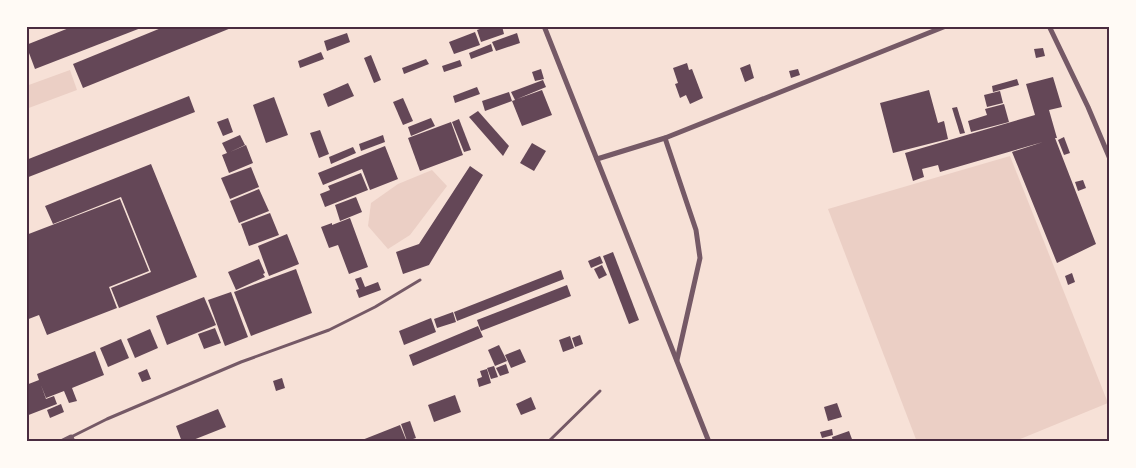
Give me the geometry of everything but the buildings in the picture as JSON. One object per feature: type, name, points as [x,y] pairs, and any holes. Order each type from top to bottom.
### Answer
[{"type":"street","points":[[544,26],[709,442]]},
{"type":"street","points":[[597,159],[665,138],[946,26]]},
{"type":"street","points":[[1049,26],[1088,107],[1110,159]]},
{"type":"street","points":[[665,138],[696,230],[700,258],[677,360]]},
{"type":"street","points":[[61,442],[72,439]]},
{"type":"lane","points":[[72,439],[107,419],[241,362],[329,330],[375,307],[420,280]]},
{"type":"lane","points":[[548,442],[600,391]]},
{"type":"shaded area","points":[[70,70],[77,90],[26,109],[26,86]]},
{"type":"shaded area","points":[[1010,156],[1108,403],[1013,442],[917,442],[828,209]]},
{"type":"shaded area","points":[[432,170],[447,186],[410,235],[388,249],[368,226],[371,203],[398,184]]}]
